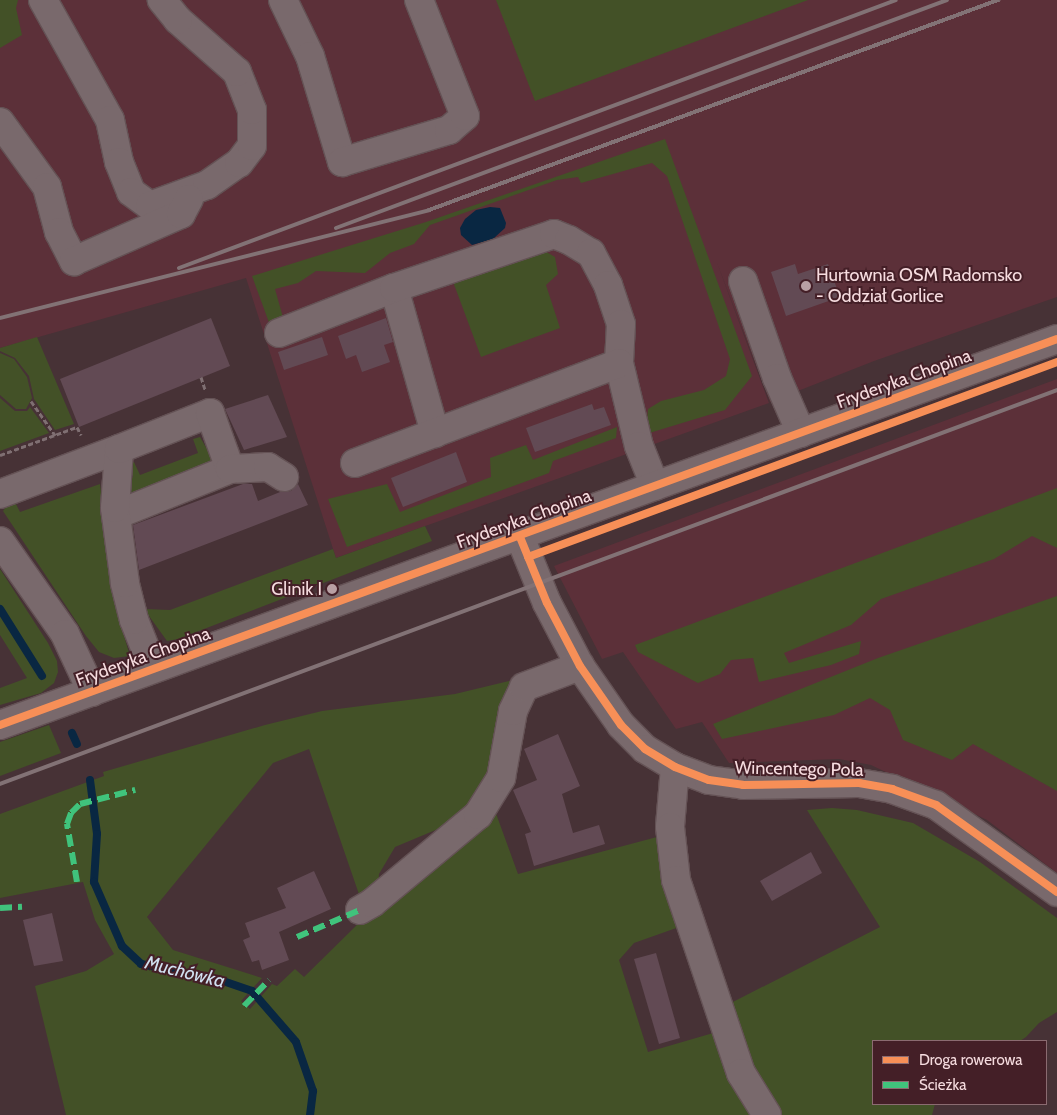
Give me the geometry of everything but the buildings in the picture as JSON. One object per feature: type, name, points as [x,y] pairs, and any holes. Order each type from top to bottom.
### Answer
[{"type":"street","points":[[43,0],[110,120],[120,162],[131,192],[150,206],[193,192],[239,163],[252,146],[252,110],[237,72],[178,20],[162,0]]},
{"type":"street","points":[[283,0],[310,56],[342,162],[449,130],[465,116],[419,0]]},
{"type":"street","points":[[0,122],[46,187],[59,232],[74,261],[181,214],[193,192]]},
{"type":"street","points":[[279,333],[394,288],[554,234],[591,252],[608,285],[621,324],[619,363],[639,446],[655,486]]},
{"type":"street","points":[[743,281],[801,433]]},
{"type":"street","points":[[394,288],[434,433]]},
{"type":"street","name":"Fryderyka Chopina","points":[[0,725],[153,668],[520,537],[1057,339]]},
{"type":"street","points":[[355,464],[619,363]]},
{"type":"street","points":[[0,494],[210,414],[230,469]]},
{"type":"street","points":[[119,449],[116,514],[132,611],[153,668]]},
{"type":"street","points":[[116,514],[230,469],[268,467],[284,476]]},
{"type":"street","name":"Wincentego Pola","points":[[520,537],[547,603],[580,666],[621,724],[645,749],[675,767],[709,780],[743,785],[859,783],[892,789],[936,805],[1057,892]]},
{"type":"street","points":[[0,541],[65,634],[92,692]]},
{"type":"street","points":[[360,910],[372,903],[478,815],[501,778],[513,711],[524,688],[580,666]]},
{"type":"street","points":[[675,767],[670,827],[676,880],[741,1073],[767,1115]]},
{"type":"path","points":[[31,401],[55,436]]},
{"type":"shaded area","points":[[0,0],[1057,0],[1057,297],[874,361],[770,402],[716,260],[769,403],[336,558],[246,278],[0,348]]},
{"type":"shaded area","points":[[1057,379],[1057,873],[987,820],[871,765],[839,759],[729,763],[702,722],[676,729],[623,652],[602,659],[554,566]]},
{"type":"green space","points":[[0,0],[18,0],[16,8],[22,35],[0,48]]},
{"type":"green space","points":[[496,0],[808,0],[535,101]]},
{"type":"green space","points":[[665,139],[752,376],[725,410],[646,434],[648,409],[661,401],[704,390],[726,376],[730,359],[667,176],[652,163],[581,183],[578,177],[557,180],[430,225],[414,244],[390,253],[365,273],[316,271],[298,283],[275,289],[284,321],[271,328],[252,276],[426,222]]},
{"type":"green space","points":[[538,247],[555,257],[558,274],[546,285],[560,328],[481,357],[452,279]]},
{"type":"green space","points":[[37,337],[74,424],[55,430],[34,399],[29,376],[15,358],[0,351],[0,348]]},
{"type":"green space","points":[[0,353],[14,359],[27,377],[32,398],[26,409],[16,409],[0,395]]},
{"type":"green space","points":[[0,398],[15,411],[27,411],[30,407],[49,433],[0,451]]},
{"type":"green space","points":[[617,427],[616,438],[553,461],[549,473],[347,547],[328,499],[387,484],[400,512],[491,477],[490,458],[526,445],[533,460]]},
{"type":"green space","points":[[200,437],[215,463],[136,495],[127,489],[129,479],[133,477],[128,464],[134,462],[140,475],[198,453],[193,439]]},
{"type":"green space","points":[[100,484],[116,609],[130,656],[114,658],[99,652],[86,636],[3,511],[13,498],[20,512]]},
{"type":"green space","points":[[1057,488],[1057,548],[1032,536],[994,559],[881,599],[851,625],[784,653],[789,663],[861,641],[859,654],[831,665],[759,682],[753,658],[731,660],[720,674],[698,683],[638,652],[635,645]]},
{"type":"green space","points":[[425,526],[432,541],[178,639],[167,641],[144,609],[170,610],[333,549],[336,558]]},
{"type":"green space","points":[[0,569],[48,643],[57,661],[58,672],[54,683],[41,693],[0,705],[0,688],[27,678],[0,635]]},
{"type":"green space","points":[[1057,596],[1057,791],[973,744],[952,760],[903,740],[890,710],[870,698],[834,715],[722,739],[713,724],[878,658]]},
{"type":"green space","points":[[517,679],[482,796],[457,821],[395,847],[379,874],[378,891],[362,903],[309,749],[273,763],[147,917],[173,950],[262,978],[241,1001],[250,1009],[272,984],[277,986],[295,969],[304,977],[364,918],[494,808],[518,874],[657,837],[682,926],[634,943],[619,960],[648,1052],[720,1031],[757,1115],[66,1115],[35,986],[86,971],[114,954],[95,920],[83,882],[0,898],[0,814],[104,776],[103,772],[265,725],[322,711],[455,694]]},
{"type":"green space","points":[[49,725],[61,753],[0,776],[0,742]]},
{"type":"green space","points":[[832,808],[857,810],[913,823],[980,862],[1057,918],[1057,1012],[1039,1023],[1022,1040],[872,1040],[872,1105],[935,1105],[932,1115],[778,1115],[763,1096],[725,1006],[880,927],[807,810]]},
{"type":"water","points":[[490,207],[500,208],[506,223],[505,228],[493,239],[472,245],[461,235],[460,228],[465,219],[476,210]]},
{"type":"waterway","points":[[0,609],[42,676]]},
{"type":"waterway","points":[[72,733],[77,744]]},
{"type":"waterway","name":"Muchówka","points":[[90,780],[97,834],[94,882],[122,946],[141,964],[220,980],[252,991],[296,1042],[313,1091],[310,1115]]},
{"type":"railway","points":[[179,268],[896,0]]},
{"type":"railway","points":[[336,228],[947,0]]},
{"type":"railway","points":[[0,318],[429,210],[998,0]]},
{"type":"railway","points":[[0,784],[1057,390]]},
{"type":"marked path","points":[[77,882],[67,824],[71,813],[80,804],[135,790]]},
{"type":"marked path","points":[[0,908],[22,907]]},
{"type":"marked path","points":[[297,937],[360,910]]},
{"type":"marked path","points":[[244,1006],[269,980]]},
{"type":"cycle path","points":[[0,725],[1057,339]]},
{"type":"cycle path","points":[[528,557],[1057,362]]},
{"type":"cycle path","points":[[520,537],[547,603],[580,666],[621,725],[645,749],[675,767],[709,780],[743,785],[859,783],[892,789],[936,805],[1057,892]]},
{"type":"place","name":"Hurtownia OSM Radomsko - Oddział Gorlice","points":[[806,286]]},
{"type":"place","name":"Glinik I","points":[[332,589]]}]
